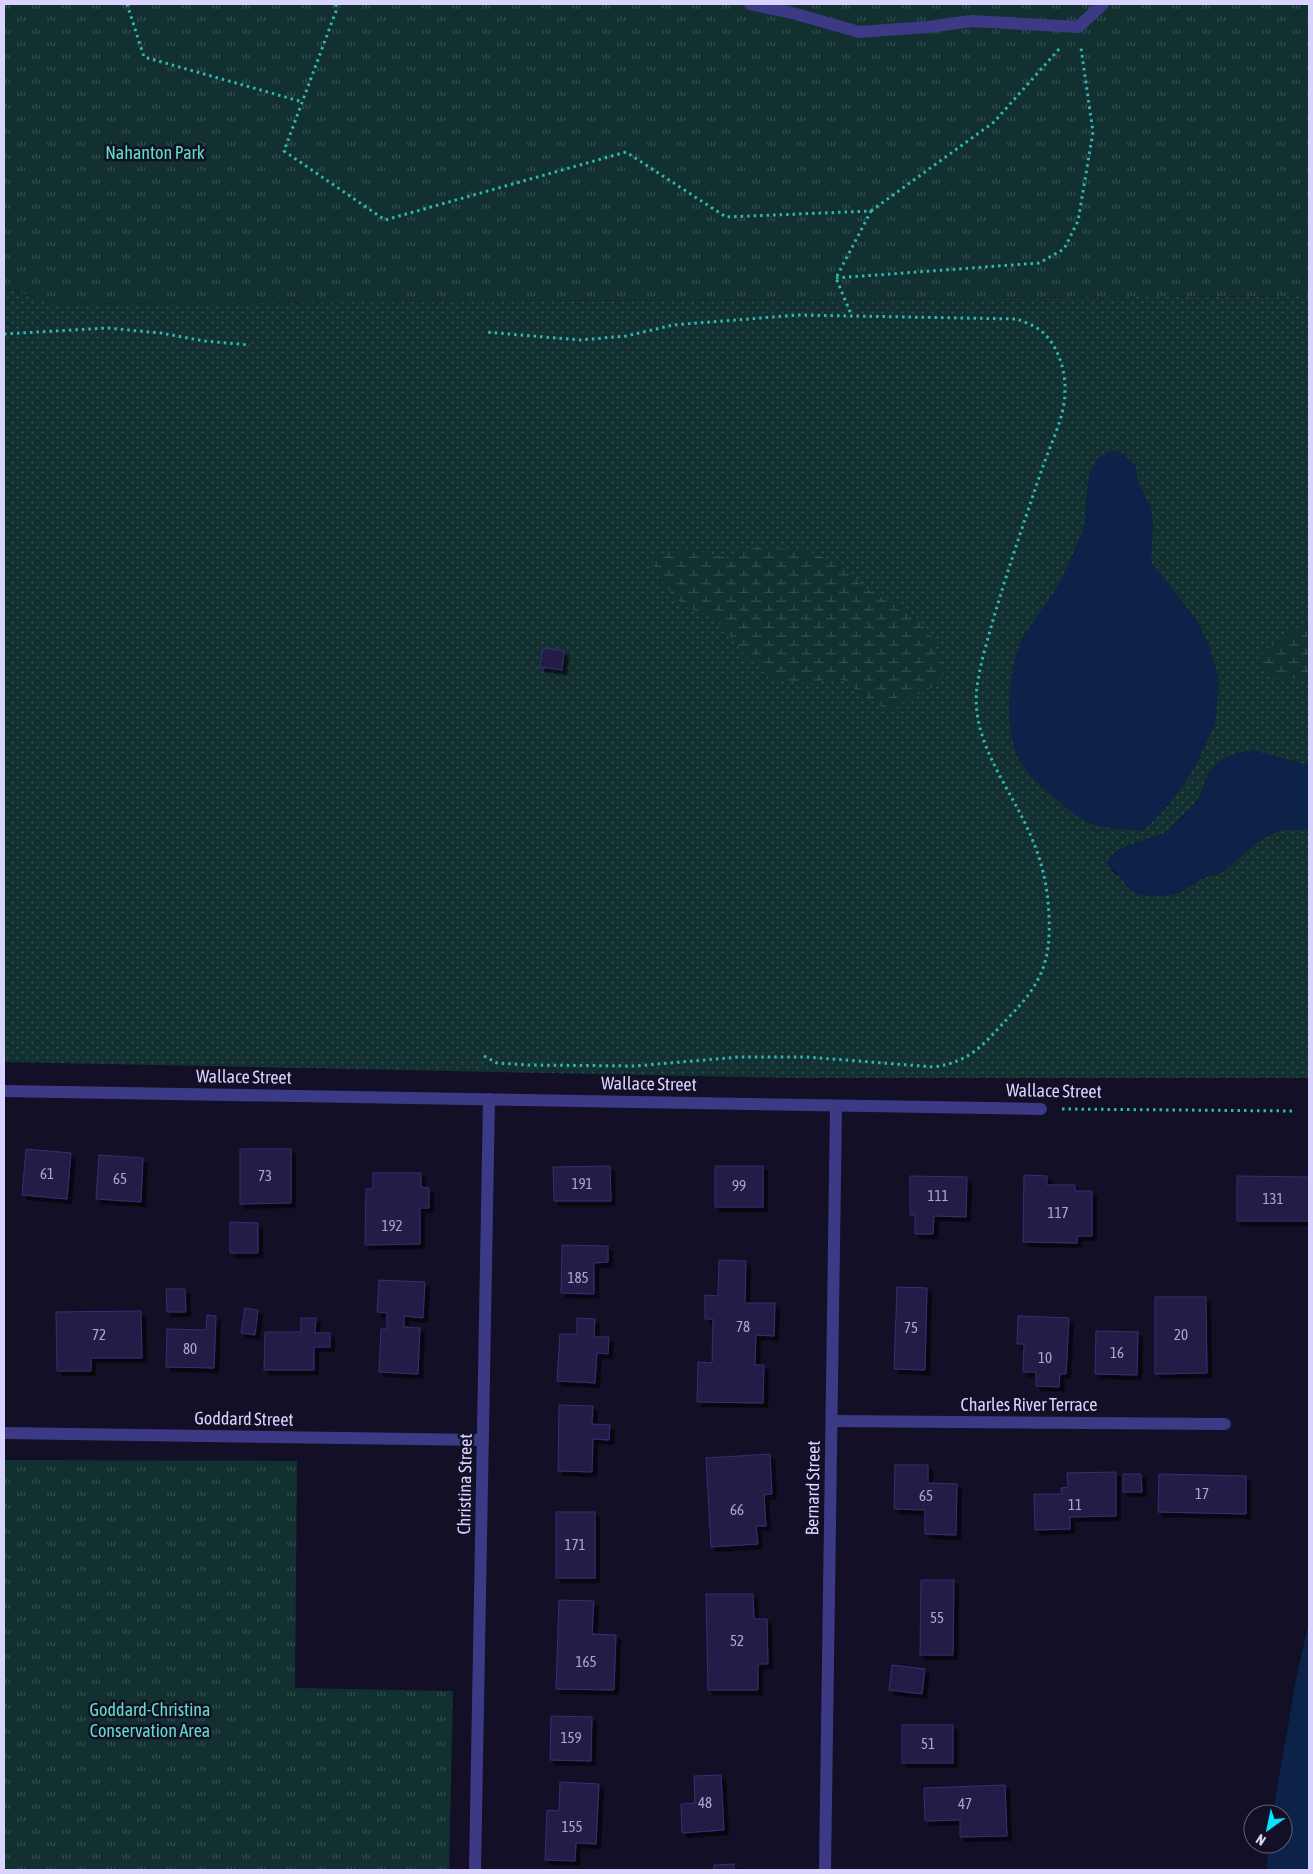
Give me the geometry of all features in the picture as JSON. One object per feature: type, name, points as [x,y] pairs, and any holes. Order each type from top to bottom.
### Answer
[{"type":"street","points":[[750,4],[796,14],[859,32],[928,27],[972,21],[1078,27],[1103,4]]},
{"type":"street","name":"Wallace Street","points":[[4,1091],[1041,1109]]},
{"type":"street","name":"Christina Street","points":[[475,1870],[489,1099]]},
{"type":"street","name":"Bernard Street","points":[[825,1870],[836,1106]]},
{"type":"street","name":"Charles River Terrace","points":[[832,1421],[1225,1424]]},
{"type":"street","name":"Goddard Street","points":[[4,1433],[483,1440]]},
{"type":"path","points":[[127,4],[144,57],[303,102]]},
{"type":"path","points":[[336,4],[336,11],[284,151],[385,220],[626,152],[726,216],[871,211]]},
{"type":"path","points":[[836,278],[871,211],[994,122],[1078,27]]},
{"type":"path","points":[[836,278],[1039,263],[1064,249],[1078,221],[1093,132],[1078,27]]},
{"type":"path","points":[[836,278],[851,314]]},
{"type":"path","points":[[484,1056],[497,1063],[529,1065],[635,1066],[739,1057],[796,1057],[873,1060],[934,1067],[952,1064],[970,1057],[994,1034],[1033,989],[1045,967],[1050,936],[1048,888],[1043,867],[1029,832],[983,738],[976,703],[980,666],[1004,583],[1066,392],[1063,367],[1056,349],[1040,330],[1017,319],[798,314],[714,320],[673,325],[626,336],[580,340],[485,332]]},
{"type":"path","points":[[4,334],[107,328],[161,332],[204,341],[250,345]]},
{"type":"path","name":"Wallace Street","points":[[1041,1109],[1294,1111]]},
{"type":"green space","name":"Nahanton Park","points":[[4,4],[1309,4],[1309,296],[55,304],[4,287]]},
{"type":"green space","points":[[4,287],[55,304],[1309,296],[1309,766],[1293,761],[1210,771],[1201,794],[1194,805],[1167,831],[1160,836],[1146,839],[1111,871],[1120,876],[1128,888],[1181,892],[1202,878],[1223,872],[1258,841],[1280,830],[1309,829],[1309,1078],[791,1078],[4,1062]]},
{"type":"green space","points":[[745,548],[795,550],[830,560],[873,593],[908,611],[923,624],[937,649],[944,670],[937,684],[922,693],[909,697],[896,708],[884,708],[840,679],[828,679],[809,684],[778,679],[748,659],[725,628],[709,616],[687,607],[672,595],[659,578],[652,562],[657,554],[691,549],[732,559]]},
{"type":"green space","points":[[1309,617],[1309,679],[1281,679],[1263,672],[1259,664],[1263,651],[1297,629]]},
{"type":"green space","name":"Goddard-Christina Conservation Area","points":[[4,1460],[297,1461],[295,1688],[453,1691],[449,1870],[4,1870]]},
{"type":"water","points":[[1113,451],[1122,453],[1135,465],[1139,484],[1151,508],[1153,526],[1151,562],[1198,622],[1210,649],[1219,680],[1215,724],[1192,772],[1168,806],[1143,831],[1107,827],[1087,822],[1050,794],[1032,777],[1018,757],[1009,716],[1013,668],[1021,642],[1056,588],[1082,533],[1085,522],[1088,485],[1094,464],[1102,456]]},
{"type":"water","points":[[1254,750],[1309,766],[1309,829],[1280,830],[1258,841],[1223,872],[1202,878],[1181,892],[1165,896],[1139,895],[1128,888],[1120,876],[1106,865],[1110,857],[1117,851],[1160,835],[1177,823],[1199,798],[1209,774],[1218,763],[1235,754]]},
{"type":"water","points":[[1309,1621],[1309,1870],[1267,1870],[1268,1854],[1293,1854],[1293,1804],[1275,1804],[1296,1679]]},
{"type":"building","points":[[543,648],[564,651],[562,670],[540,667]]},
{"type":"building","points":[[26,1149],[71,1153],[67,1199],[22,1195]]},
{"type":"building","points":[[240,1149],[291,1149],[291,1203],[240,1204]]},
{"type":"building","points":[[99,1155],[143,1158],[141,1202],[96,1199]]},
{"type":"building","points":[[610,1166],[611,1201],[554,1201],[553,1167]]},
{"type":"building","points":[[715,1166],[763,1166],[763,1207],[715,1207]]},
{"type":"building","points":[[373,1173],[421,1173],[421,1187],[429,1188],[429,1208],[420,1208],[420,1244],[365,1245],[366,1189],[373,1189]]},
{"type":"building","points":[[1024,1175],[1047,1176],[1047,1185],[1075,1185],[1075,1191],[1092,1191],[1092,1236],[1077,1236],[1077,1243],[1023,1242]]},
{"type":"building","points":[[910,1176],[967,1177],[966,1217],[934,1216],[933,1234],[915,1234],[915,1215],[910,1215]]},
{"type":"building","points":[[1237,1176],[1309,1177],[1309,1221],[1237,1221]]},
{"type":"building","points":[[230,1222],[258,1223],[258,1253],[230,1253]]},
{"type":"building","points":[[562,1245],[608,1246],[608,1262],[594,1263],[594,1294],[561,1293]]},
{"type":"building","points":[[719,1260],[746,1261],[745,1303],[775,1303],[774,1336],[756,1335],[755,1365],[764,1365],[763,1403],[697,1402],[698,1362],[712,1363],[713,1319],[705,1319],[705,1295],[718,1296]]},
{"type":"building","points":[[379,1280],[425,1282],[423,1318],[404,1316],[404,1327],[420,1328],[418,1374],[379,1372],[381,1329],[387,1329],[387,1313],[377,1312]]},
{"type":"building","points":[[897,1287],[927,1288],[925,1370],[894,1369]]},
{"type":"building","points":[[166,1289],[185,1289],[186,1312],[167,1312]]},
{"type":"building","points":[[1155,1297],[1206,1297],[1207,1373],[1155,1374]]},
{"type":"building","points":[[245,1308],[258,1310],[255,1335],[241,1333]]},
{"type":"building","points":[[141,1311],[142,1358],[91,1358],[91,1371],[57,1371],[56,1312]]},
{"type":"building","points":[[207,1315],[216,1316],[214,1368],[166,1367],[167,1329],[206,1330]]},
{"type":"building","points":[[1018,1316],[1069,1318],[1066,1374],[1060,1374],[1059,1387],[1036,1386],[1036,1372],[1023,1372],[1024,1344],[1017,1344]]},
{"type":"building","points":[[301,1318],[316,1318],[315,1333],[330,1333],[330,1347],[314,1347],[314,1370],[264,1370],[265,1332],[301,1332]]},
{"type":"building","points":[[577,1318],[595,1319],[594,1337],[609,1337],[608,1354],[597,1353],[595,1383],[557,1381],[560,1334],[577,1334]]},
{"type":"building","points":[[1096,1331],[1138,1332],[1137,1375],[1095,1374]]},
{"type":"building","points":[[559,1405],[593,1406],[592,1424],[610,1425],[609,1440],[593,1439],[592,1472],[558,1471]]},
{"type":"building","points":[[770,1454],[772,1494],[764,1495],[766,1526],[756,1526],[758,1544],[711,1547],[706,1458]]},
{"type":"building","points":[[895,1465],[928,1465],[928,1483],[957,1484],[956,1535],[925,1534],[925,1510],[894,1509]]},
{"type":"building","points":[[1116,1472],[1116,1516],[1070,1517],[1070,1529],[1035,1530],[1034,1494],[1062,1494],[1061,1488],[1068,1487],[1067,1473]]},
{"type":"building","points":[[1123,1474],[1141,1474],[1142,1492],[1123,1492]]},
{"type":"building","points":[[1159,1474],[1246,1476],[1246,1514],[1158,1512]]},
{"type":"building","points":[[556,1512],[595,1512],[595,1578],[556,1578]]},
{"type":"building","points":[[921,1580],[954,1580],[953,1655],[920,1655]]},
{"type":"building","points":[[706,1594],[753,1594],[754,1619],[767,1619],[768,1664],[758,1664],[758,1690],[708,1690]]},
{"type":"building","points":[[559,1600],[594,1601],[592,1634],[616,1635],[614,1690],[556,1689]]},
{"type":"building","points":[[892,1665],[925,1669],[922,1694],[889,1690]]},
{"type":"building","points":[[551,1716],[592,1717],[591,1761],[550,1760]]},
{"type":"building","points":[[902,1725],[953,1725],[953,1763],[902,1763]]},
{"type":"building","points":[[721,1775],[724,1830],[682,1833],[681,1804],[695,1803],[694,1776]]},
{"type":"building","points":[[560,1782],[599,1784],[596,1844],[576,1843],[575,1861],[545,1860],[547,1810],[559,1811]]},
{"type":"building","points":[[1005,1785],[1007,1836],[960,1837],[960,1820],[925,1821],[924,1788]]},
{"type":"building","points":[[734,1864],[734,1870],[714,1870],[714,1865]]}]
